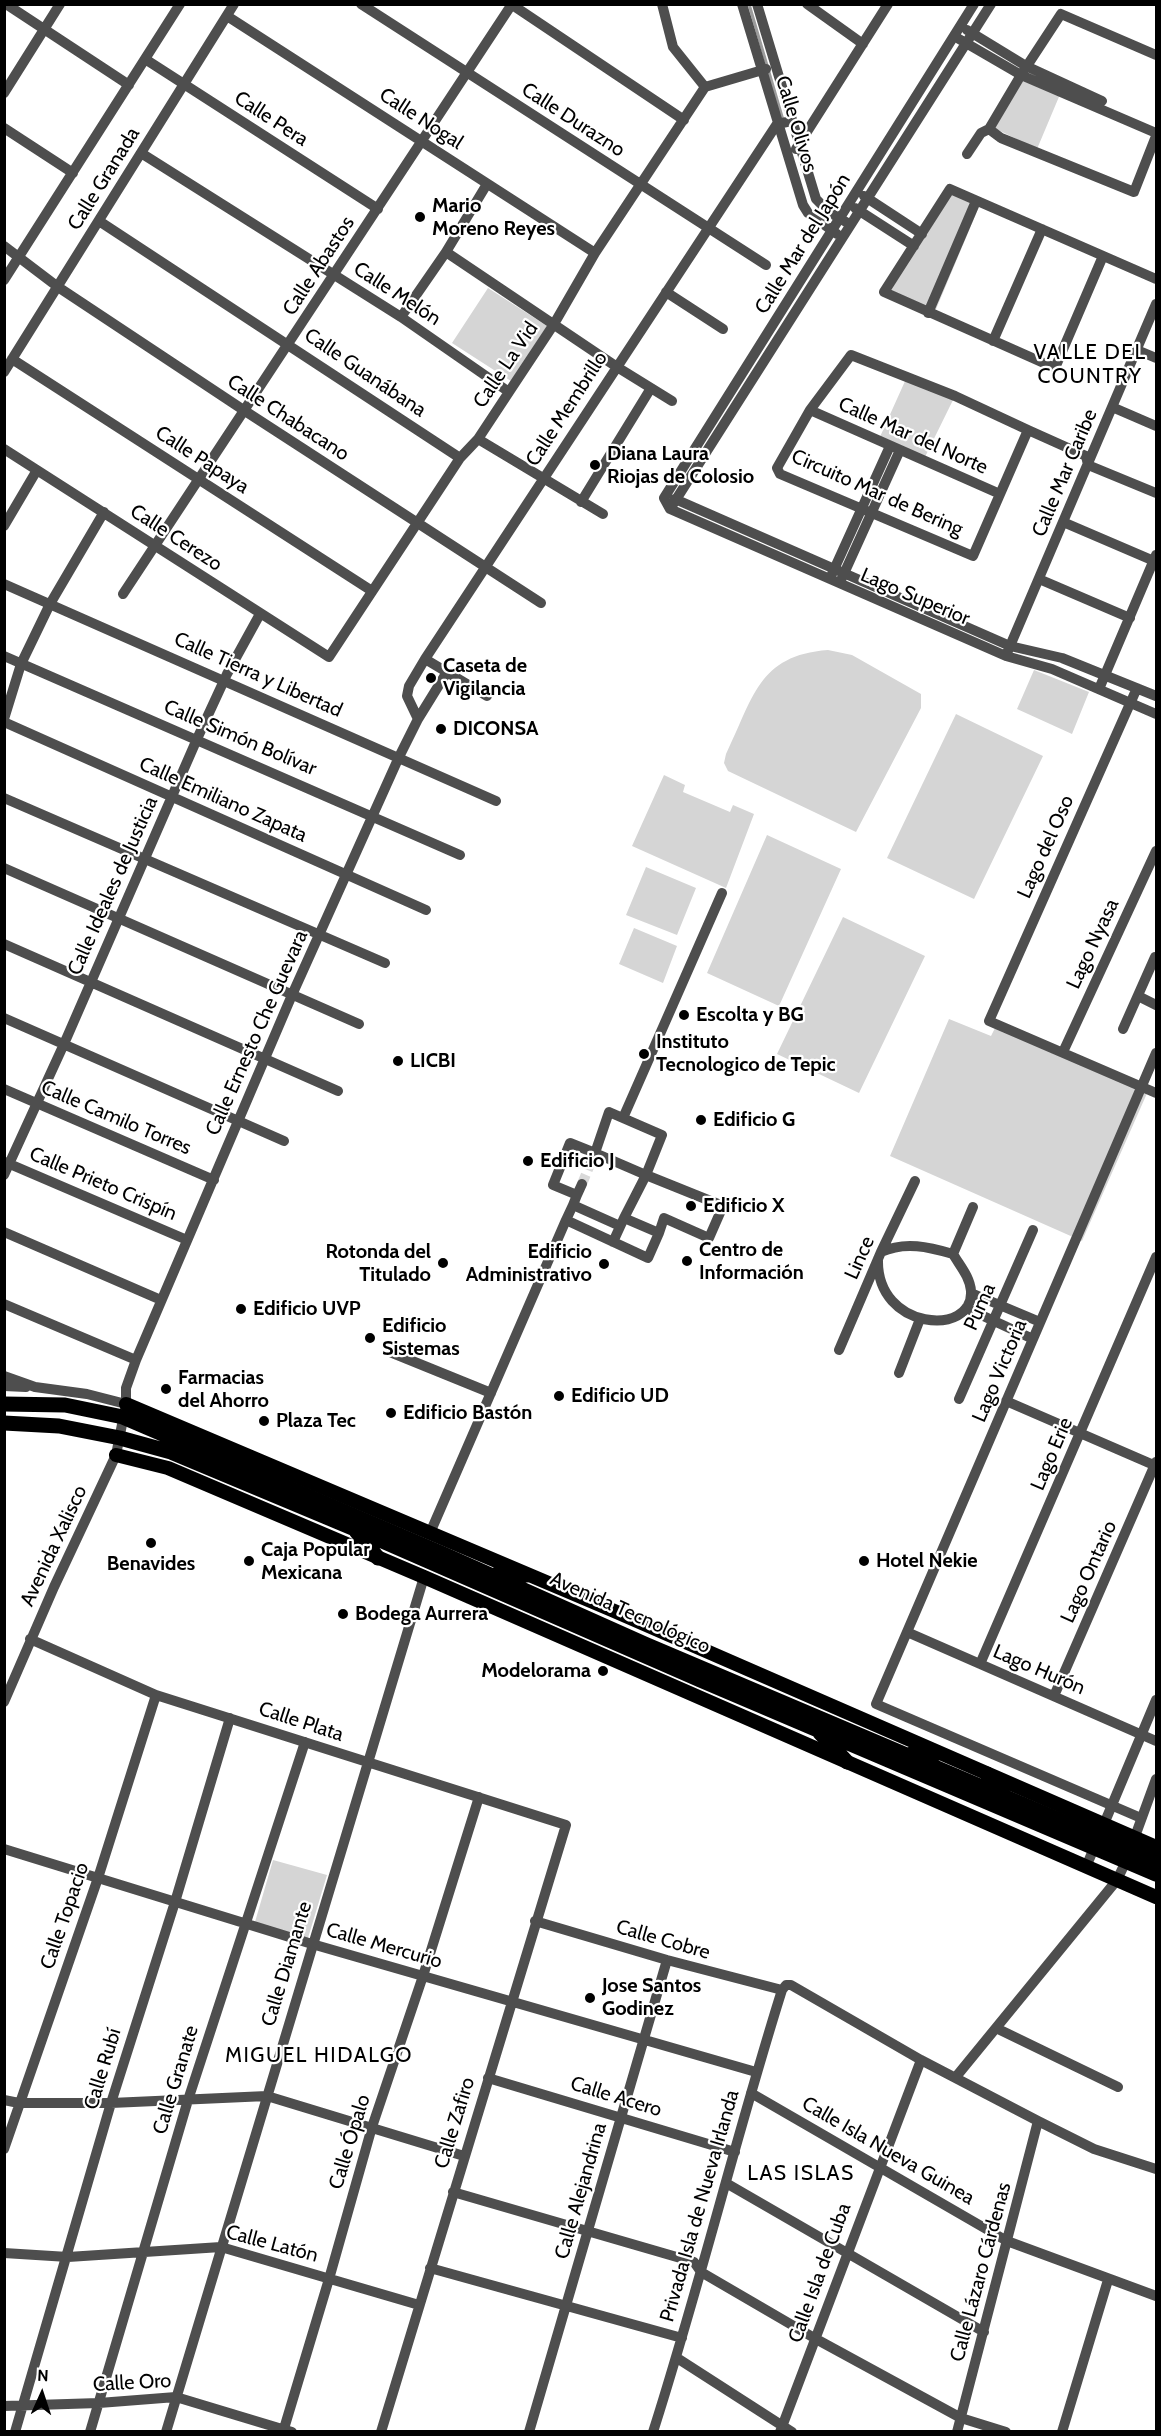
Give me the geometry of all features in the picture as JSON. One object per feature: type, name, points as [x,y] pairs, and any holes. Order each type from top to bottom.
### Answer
[{"type":"highway","name":"Avenida Tecnológico","points":[[4,1404],[64,1405],[125,1411],[645,1644],[1156,1861]]},
{"type":"highway","name":"Avenida Tecnológico","points":[[4,1423],[59,1426],[88,1431],[171,1452],[815,1728],[1099,1836]]},
{"type":"highway","points":[[355,1529],[378,1558]]},
{"type":"highway","points":[[488,1574],[527,1575]]},
{"type":"highway","points":[[815,1728],[847,1762]]},
{"type":"highway","points":[[907,1755],[938,1753]]},
{"type":"highway","points":[[987,1774],[1005,1796]]},
{"type":"highway","name":"Avenida Tecnológico","points":[[1130,1850],[1156,1874]]},
{"type":"main road","name":"Avenida Tecnológico","points":[[125,1411],[430,1533],[987,1774],[1099,1836],[1130,1850],[1156,1847]]},
{"type":"main road","points":[[116,1455],[168,1468],[424,1577],[1156,1897]]},
{"type":"street","points":[[6,4],[129,85]]},
{"type":"street","points":[[4,93],[60,4]]},
{"type":"street","points":[[4,280],[180,4]]},
{"type":"street","name":"Calle Granada","points":[[4,372],[234,4]]},
{"type":"street","name":"Calle Durazno","points":[[362,4],[766,265]]},
{"type":"street","points":[[662,4],[673,47],[705,87],[775,65]]},
{"type":"street","name":"Calle Olivos","points":[[742,4],[803,205],[808,213],[837,234]]},
{"type":"street","name":"Calle Olivos","points":[[757,4],[816,199],[829,212],[852,225]]},
{"type":"street","points":[[807,4],[863,44]]},
{"type":"street","points":[[788,156],[800,146],[888,4]]},
{"type":"street","name":"Calle Mar del Japón","points":[[670,503],[664,498],[837,234],[841,218],[974,4]]},
{"type":"street","name":"Calle Mar del Japón","points":[[837,234],[852,225],[991,4]]},
{"type":"street","points":[[511,5],[684,120]]},
{"type":"street","name":"Calle Abastos","points":[[123,594],[511,5]]},
{"type":"street","points":[[967,154],[981,133],[989,129],[1023,70],[1061,14],[1156,55]]},
{"type":"street","name":"Calle Nogal","points":[[227,16],[595,254]]},
{"type":"street","points":[[957,31],[972,34],[1023,70],[1156,135],[1134,192],[1001,138],[989,129]]},
{"type":"street","points":[[957,31],[965,44],[1156,126]]},
{"type":"street","name":"Calle Pera","points":[[145,59],[378,209]]},
{"type":"street","name":"Calle La Vid","points":[[329,657],[460,458],[478,439],[554,324],[595,254],[705,87]]},
{"type":"street","points":[[777,124],[792,121]]},
{"type":"street","name":"Calle Membrillo","points":[[417,719],[407,696],[409,686],[425,659],[777,124]]},
{"type":"street","points":[[4,128],[73,173]]},
{"type":"street","name":"Calle Melón","points":[[141,153],[401,317],[509,392]]},
{"type":"street","points":[[401,317],[446,252],[487,184]]},
{"type":"street","points":[[1103,256],[1055,368],[884,292],[950,189],[1156,279]]},
{"type":"street","points":[[858,192],[922,234]]},
{"type":"street","points":[[928,313],[976,201]]},
{"type":"street","points":[[850,204],[914,246]]},
{"type":"street","name":"Calle Guanábana","points":[[99,221],[460,458]]},
{"type":"street","points":[[993,341],[1042,230]]},
{"type":"street","name":"Calle Chabacano","points":[[4,246],[58,287],[417,524],[542,603]]},
{"type":"street","points":[[446,252],[617,367],[672,401]]},
{"type":"street","points":[[666,292],[723,329]]},
{"type":"street","name":"Calle Mar Caribe","points":[[1008,651],[1156,304]]},
{"type":"street","points":[[1137,350],[1156,358]]},
{"type":"street","name":"Circuito Mar de Bering","points":[[1028,430],[973,556],[780,474],[777,468],[810,411],[851,355],[955,396],[1086,456],[1088,465]]},
{"type":"street","name":"Calle Papaya","points":[[12,359],[372,591]]},
{"type":"street","points":[[581,502],[651,388]]},
{"type":"street","points":[[1112,407],[1156,426]]},
{"type":"street","name":"Calle Mar del Norte","points":[[810,411],[1000,494]]},
{"type":"street","points":[[478,439],[603,514]]},
{"type":"street","points":[[837,577],[895,448]]},
{"type":"street","name":"Calle Cerezo","points":[[4,449],[329,657]]},
{"type":"street","points":[[1088,465],[1156,493]]},
{"type":"street","points":[[4,526],[37,470]]},
{"type":"street","name":"Lago Superior","points":[[670,503],[1156,714]]},
{"type":"street","points":[[4,721],[21,664],[50,604],[104,513]]},
{"type":"street","points":[[1063,522],[1155,558],[1099,689]]},
{"type":"street","points":[[1039,579],[1130,618]]},
{"type":"street","name":"Calle Tierra y Libertad","points":[[4,584],[496,801]]},
{"type":"street","name":"Calle Ideales de Justicia","points":[[4,1175],[7,1163],[64,1044],[197,739],[224,681],[260,614]]},
{"type":"street","name":"Lago Superior","points":[[1008,651],[1062,658],[1156,696]]},
{"type":"street","name":"Calle Simón Bolívar","points":[[4,656],[460,855]]},
{"type":"street","points":[[425,659],[487,696]]},
{"type":"street","name":"Calle Ernesto Che Guevara","points":[[120,1438],[126,1388],[136,1359],[214,1180],[237,1121],[399,757],[417,719],[447,672]]},
{"type":"street","name":"Lago del Oso","points":[[1063,1052],[989,1020],[1137,688]]},
{"type":"street","name":"Calle Emiliano Zapata","points":[[4,721],[171,798],[426,910]]},
{"type":"street","points":[[4,798],[385,963]]},
{"type":"street","name":"Lago Nyasa","points":[[1063,1052],[1156,851]]},
{"type":"street","points":[[4,868],[359,1024]]},
{"type":"street","points":[[623,1118],[722,893]]},
{"type":"street","points":[[4,944],[338,1090]]},
{"type":"street","points":[[1123,1029],[1155,957]]},
{"type":"street","points":[[1138,996],[1156,1005]]},
{"type":"street","points":[[4,1018],[284,1141]]},
{"type":"street","points":[[1063,1052],[1156,1093]]},
{"type":"street","name":"Lago Victoria","points":[[1112,1805],[876,1704],[1156,1053]]},
{"type":"street","name":"Calle Camilo Torres","points":[[4,1089],[214,1180]]},
{"type":"street","points":[[593,1158],[609,1112],[662,1135],[646,1175],[613,1242]]},
{"type":"street","points":[[566,1221],[648,1258],[658,1233],[664,1218],[710,1238],[723,1206],[646,1175],[593,1158],[570,1143],[553,1185],[575,1200],[622,1222],[658,1233]]},
{"type":"street","name":"Calle Prieto Crispín","points":[[7,1163],[187,1240]]},
{"type":"street","name":"Lince","points":[[839,1350],[915,1181]]},
{"type":"street","points":[[430,1533],[582,1184]]},
{"type":"street","points":[[953,1254],[973,1208]]},
{"type":"street","name":"Puma","points":[[959,1399],[1033,1230]]},
{"type":"street","points":[[4,1232],[161,1300]]},
{"type":"street","points":[[906,1245],[928,1247],[953,1254],[969,1278],[971,1293],[966,1308],[961,1314],[949,1319],[920,1319],[892,1302],[882,1286],[878,1274],[883,1253],[906,1245]]},
{"type":"street","name":"Lago Erie","points":[[980,1664],[1156,1257]]},
{"type":"street","points":[[971,1293],[1040,1322]]},
{"type":"street","points":[[4,1304],[136,1359]]},
{"type":"street","points":[[966,1308],[1033,1340]]},
{"type":"street","points":[[899,1373],[920,1319]]},
{"type":"street","points":[[390,1352],[491,1393]]},
{"type":"street","points":[[4,1376],[35,1387]]},
{"type":"street","points":[[4,1386],[35,1387],[87,1394],[125,1411]]},
{"type":"street","points":[[1006,1401],[1156,1464]]},
{"type":"street","name":"Avenida Xalisco","points":[[4,1702],[30,1639],[116,1455],[120,1438]]},
{"type":"street","name":"Lago Ontario","points":[[1054,1696],[1156,1464]]},
{"type":"street","name":"Calle Diamante","points":[[166,2432],[424,1577]]},
{"type":"street","name":"Lago Hurón","points":[[907,1632],[1156,1741]]},
{"type":"street","name":"Calle Plata","points":[[30,1639],[156,1695],[566,1825]]},
{"type":"street","name":"Calle Topacio","points":[[4,2149],[98,1878],[156,1695]]},
{"type":"street","points":[[1086,1867],[1156,1700]]},
{"type":"street","name":"Calle Rubí","points":[[15,2432],[68,2257],[111,2103],[230,1718]]},
{"type":"street","name":"Calle Granate","points":[[90,2432],[188,2100],[305,1742]]},
{"type":"street","points":[[954,2078],[1117,1880],[1156,1779]]},
{"type":"street","name":"Calle Ópalo","points":[[286,2431],[372,2127],[423,1976],[479,1797]]},
{"type":"street","points":[[1112,1805],[1141,1818]]},
{"type":"street","name":"Calle Zafiro","points":[[381,2432],[566,1825]]},
{"type":"street","name":"Calle Mercurio","points":[[5,1851],[312,1944],[756,2072]]},
{"type":"street","name":"Calle Cobre","points":[[535,1922],[782,1990],[786,1985],[791,1985],[921,2061]]},
{"type":"street","name":"Calle Alejandrina","points":[[529,2432],[667,1960]]},
{"type":"street","name":"Privada Isla de Nueva Irlanda","points":[[653,2432],[701,2272],[756,2072],[782,1990]]},
{"type":"street","points":[[996,2028],[1118,2087]]},
{"type":"street","points":[[921,2061],[1094,2149],[1156,2169]]},
{"type":"street","name":"Calle Isla de Cuba","points":[[781,2429],[921,2061]]},
{"type":"street","name":"Calle Acero","points":[[488,2078],[735,2152]]},
{"type":"street","name":"Calle Isla Nueva Guinea","points":[[750,2093],[1008,2241],[1156,2296]]},
{"type":"street","points":[[4,2100],[19,2103],[111,2103],[267,2096],[464,2156]]},
{"type":"street","name":"Calle Lázaro Cárdenas","points":[[957,2432],[1038,2121]]},
{"type":"street","points":[[726,2183],[984,2332]]},
{"type":"street","points":[[453,2192],[694,2262],[701,2272],[816,2339],[961,2418],[1006,2432]]},
{"type":"street","name":"Calle Latón","points":[[4,2253],[68,2257],[221,2247],[419,2305]]},
{"type":"street","points":[[430,2268],[682,2338]]},
{"type":"street","points":[[1062,2432],[1108,2280]]},
{"type":"street","points":[[676,2358],[781,2429],[792,2432]]},
{"type":"street","name":"Calle Oro","points":[[4,2406],[23,2407],[176,2397],[286,2431]]},
{"type":"street","points":[[951,2432],[961,2418]]},
{"type":"shaded area","points":[[1025,77],[1061,92],[1037,149],[994,128]]},
{"type":"shaded area","points":[[954,190],[981,202],[934,314],[888,294]]},
{"type":"shaded area","points":[[488,288],[547,326],[511,381],[452,343]]},
{"type":"shaded area","points":[[906,379],[953,400],[924,459],[879,439]]},
{"type":"shaded area","points":[[828,650],[852,655],[921,694],[921,708],[856,832],[728,771],[724,763],[752,698],[772,671],[786,661],[805,654]]},
{"type":"shaded area","points":[[1034,670],[1089,692],[1072,734],[1017,709]]},
{"type":"shaded area","points":[[956,714],[1043,756],[974,899],[887,858]]},
{"type":"shaded area","points":[[664,775],[685,785],[683,792],[730,812],[733,805],[754,814],[726,888],[632,846]]},
{"type":"shaded area","points":[[767,835],[841,869],[779,1006],[707,973]]},
{"type":"shaded area","points":[[646,867],[696,888],[677,935],[626,915]]},
{"type":"shaded area","points":[[843,917],[925,956],[859,1093],[777,1054]]},
{"type":"shaded area","points":[[634,928],[677,946],[663,983],[619,964]]},
{"type":"shaded area","points":[[949,1019],[991,1036],[996,1026],[1148,1091],[1082,1241],[890,1156]]},
{"type":"shaded area","points":[[273,1860],[327,1875],[308,1938],[255,1922]]},
{"type":"waterway","points":[[749,4],[783,120]]},
{"type":"tunnel","points":[[582,1184],[591,1162]]},
{"type":"place","name":"Mario Moreno Reyes","points":[[420,217]]},
{"type":"place","name":"Diana Laura Riojas de Colosio","points":[[595,465]]},
{"type":"place","name":"Caseta de Vigilancia","points":[[431,678]]},
{"type":"place","name":"DICONSA","points":[[441,729]]},
{"type":"place","name":"Escolta y BG","points":[[684,1015]]},
{"type":"place","name":"Instituto Tecnologico de Tepic","points":[[644,1054]]},
{"type":"place","name":"LICBI","points":[[398,1061]]},
{"type":"place","name":"Edificio G","points":[[701,1120]]},
{"type":"place","name":"Edificio J","points":[[528,1161]]},
{"type":"place","name":"Edificio X","points":[[691,1206]]},
{"type":"place","name":"Centro de Información","points":[[687,1261]]},
{"type":"place","name":"Rotonda del Titulado","points":[[443,1263]]},
{"type":"place","name":"Edificio Administrativo","points":[[604,1264]]},
{"type":"place","name":"Edificio UVP","points":[[241,1309]]},
{"type":"place","name":"Edificio Sistemas","points":[[370,1338]]},
{"type":"place","name":"Farmacias del Ahorro","points":[[166,1389]]},
{"type":"place","name":"Edificio UD","points":[[559,1396]]},
{"type":"place","name":"Edificio Bastón","points":[[391,1413]]},
{"type":"place","name":"Plaza Tec","points":[[264,1421]]},
{"type":"place","name":"Benavides","points":[[151,1543]]},
{"type":"place","name":"Caja Popular Mexicana","points":[[249,1561]]},
{"type":"place","name":"Hotel Nekie","points":[[864,1561]]},
{"type":"place","name":"Bodega Aurrera","points":[[343,1614]]},
{"type":"place","name":"Modelorama","points":[[603,1671]]},
{"type":"place","name":"Jose Santos Godinez","points":[[590,1998]]},
{"type":"district","name":"VALLE DEL COUNTRY","points":[[1090,365]]},
{"type":"district","name":"MIGUEL HIDALGO","points":[[319,2056]]},
{"type":"district","name":"LAS ISLAS","points":[[801,2174]]}]
